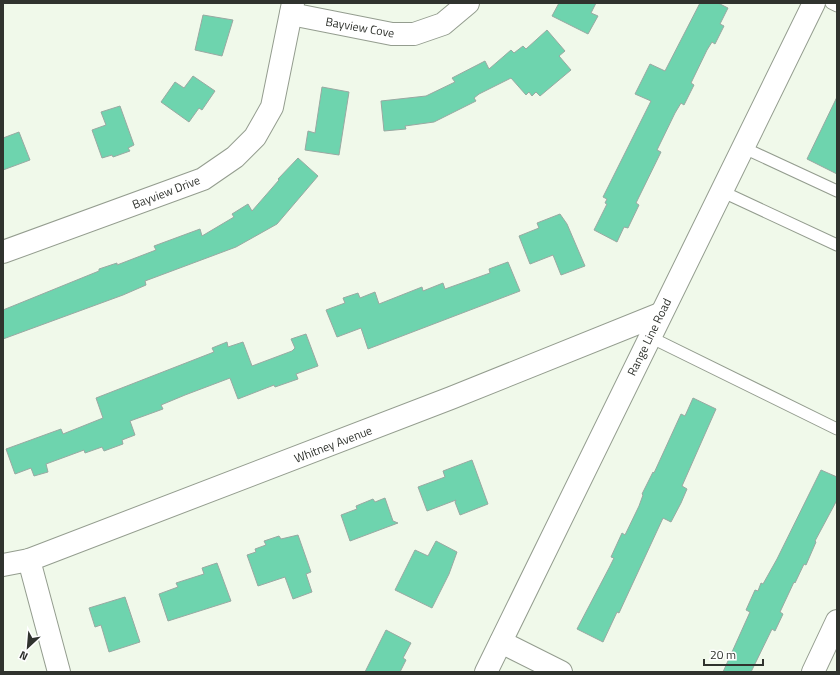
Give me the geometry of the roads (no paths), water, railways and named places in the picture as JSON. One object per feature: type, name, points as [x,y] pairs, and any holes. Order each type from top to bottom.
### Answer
[{"type":"street","name":"Bayview Cove","points":[[292,8],[392,34],[414,34],[443,24],[468,3]]},
{"type":"street","name":"Range Line Road","points":[[486,672],[660,314],[814,3]]},
{"type":"street","name":"Bayview Drive","points":[[3,252],[203,179],[235,157],[255,137],[272,107],[292,8]]},
{"type":"street","name":"Whitney Avenue","points":[[3,565],[29,560],[451,398],[660,314]]},
{"type":"street","points":[[29,560],[59,672]]},
{"type":"street","points":[[813,672],[837,621]]},
{"type":"street","points":[[501,642],[561,672]]},
{"type":"lane","points":[[831,3],[837,6]]},
{"type":"lane","points":[[742,147],[837,191]]},
{"type":"lane","points":[[721,191],[837,245]]},
{"type":"lane","points":[[650,337],[837,429]]}]
